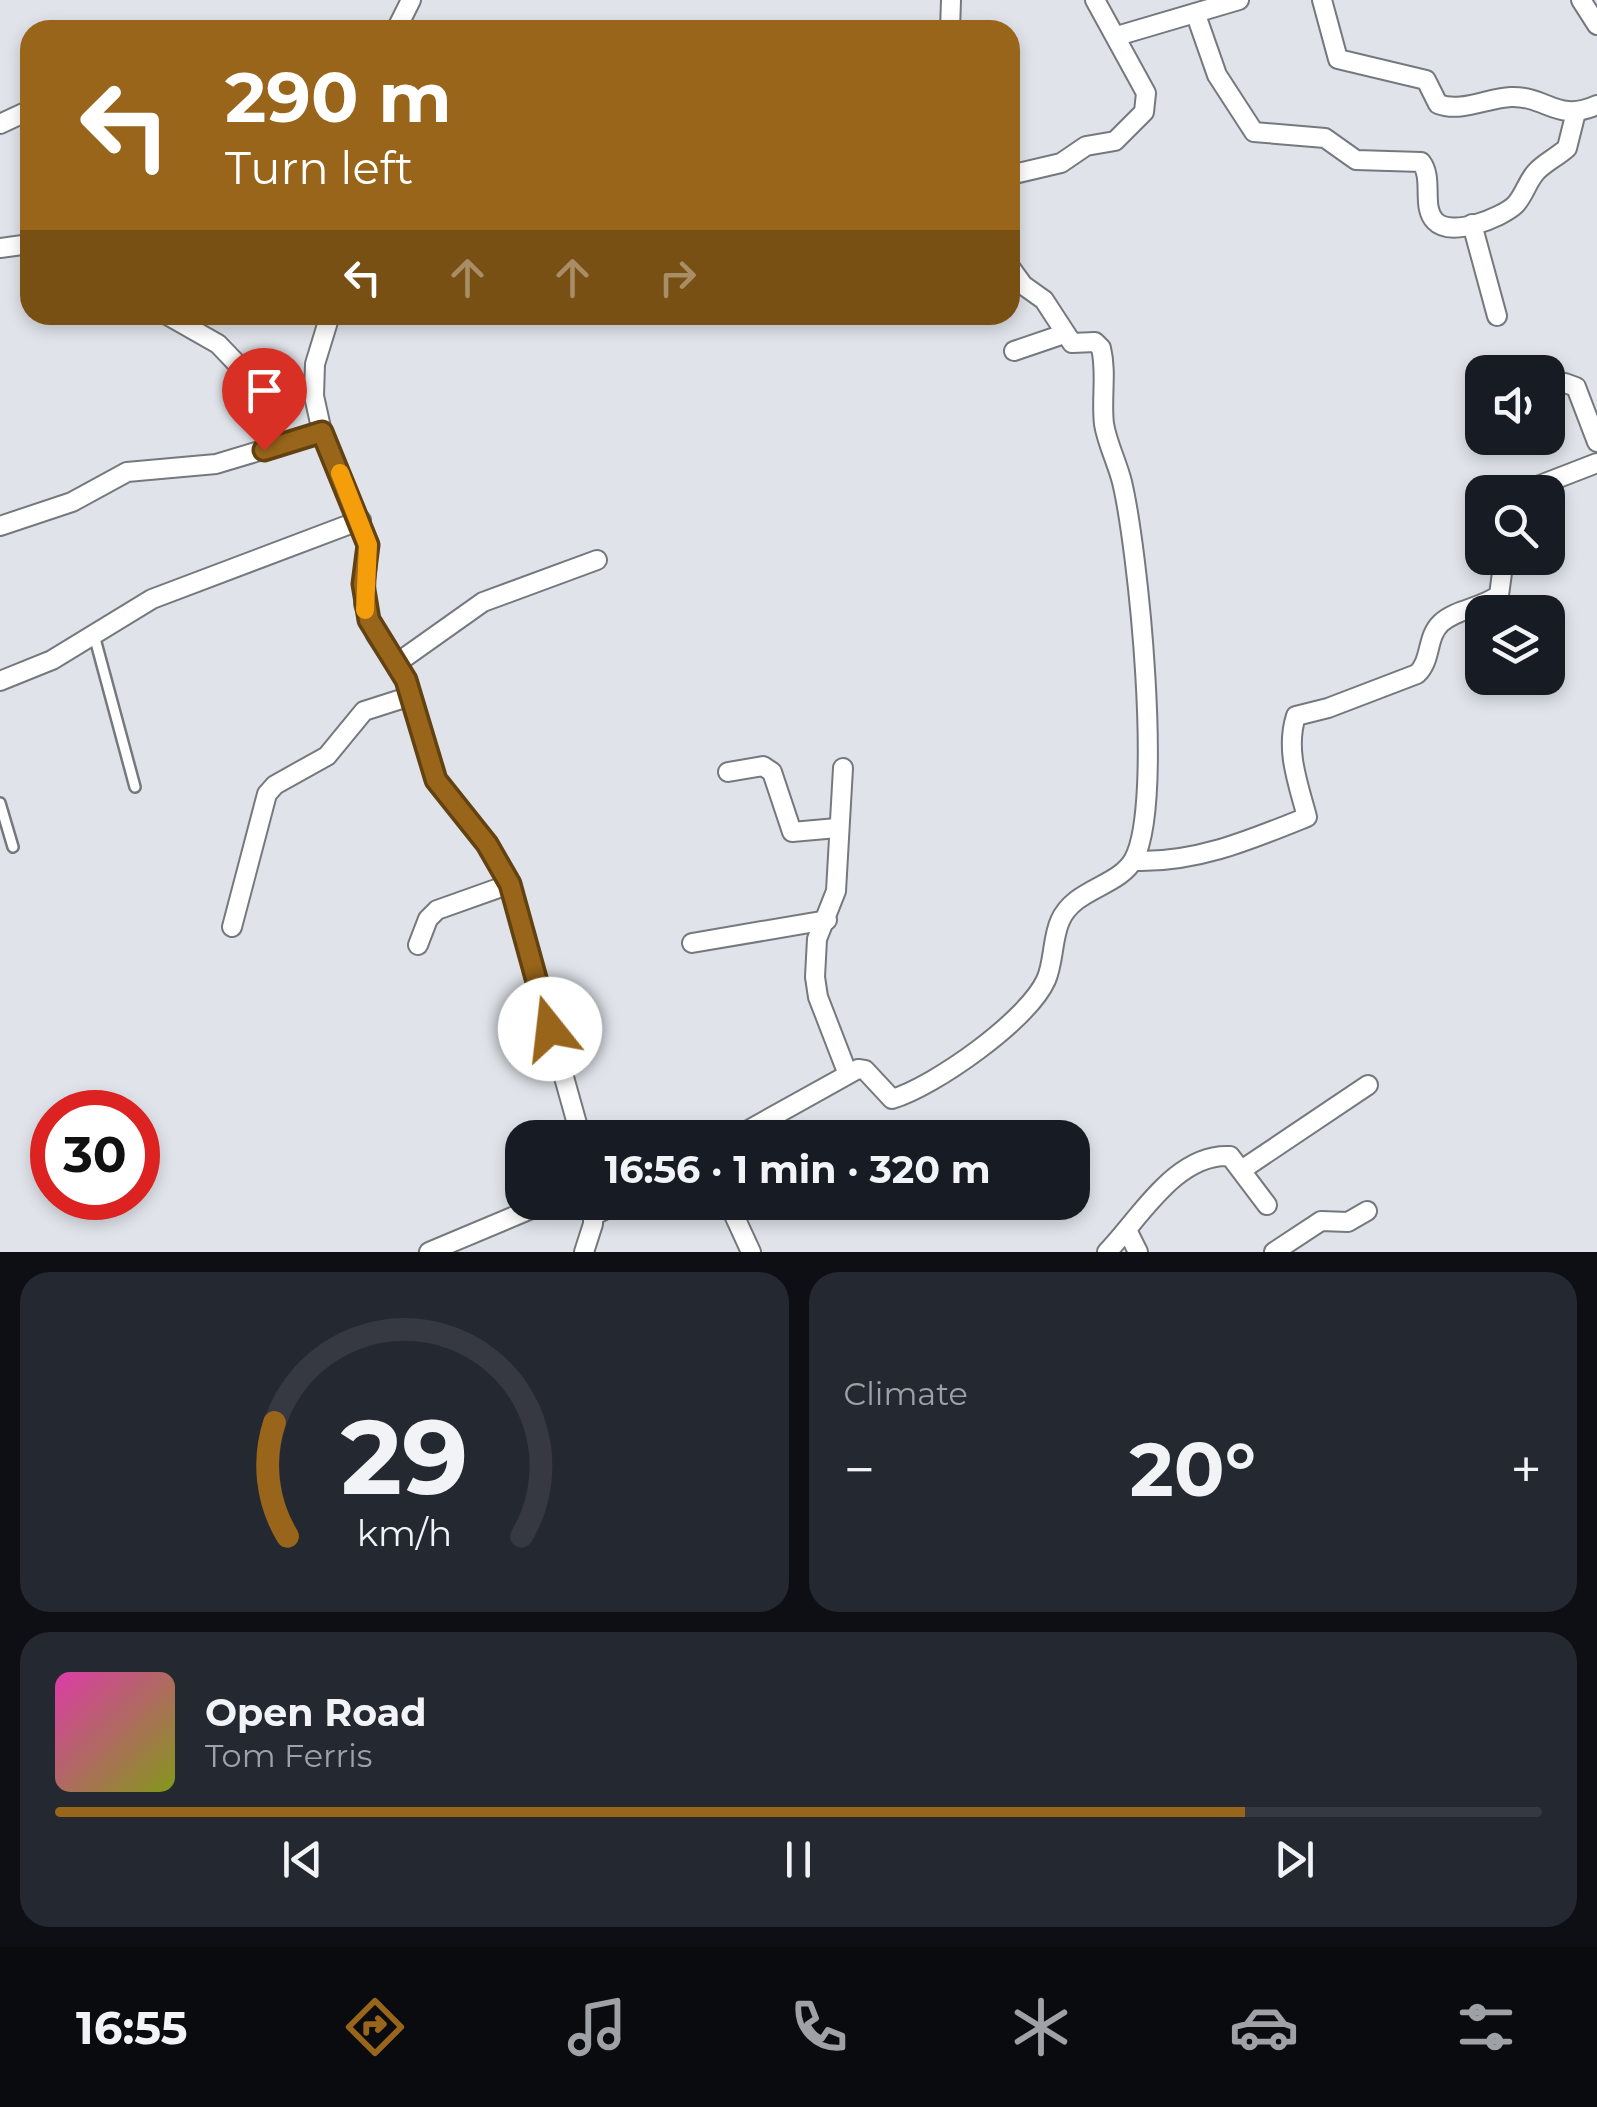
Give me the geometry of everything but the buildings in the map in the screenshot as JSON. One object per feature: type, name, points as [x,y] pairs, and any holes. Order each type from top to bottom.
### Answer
[{"type":"street","points":[[1020,173],[1061,163],[1086,146],[1115,140],[1144,112],[1146,94],[1095,0]]},
{"type":"street","points":[[1117,36],[1196,16],[1239,0]]},
{"type":"street","points":[[1322,0],[1334,49],[1346,64],[1426,80],[1438,104],[1448,108],[1512,97],[1564,113],[1597,105]]},
{"type":"street","points":[[1581,0],[1597,25]]},
{"type":"street","points":[[1196,16],[1217,76],[1254,132],[1325,138],[1356,160],[1421,162],[1427,170],[1431,213],[1436,223],[1448,228],[1472,224],[1518,200],[1539,168],[1567,148],[1576,112]]},
{"type":"street","points":[[1472,224],[1498,316]]},
{"type":"street","points":[[1020,277],[1053,311],[1072,343],[1095,342],[1101,348],[1104,425],[1122,482],[1142,624],[1148,765],[1134,860]]},
{"type":"street","points":[[184,325],[218,344],[268,396],[277,398],[314,388]]},
{"type":"street","points":[[327,325],[314,388],[322,432],[368,545],[364,604],[376,635],[396,663],[411,696],[436,780],[487,844],[510,884],[576,1120]]},
{"type":"street","points":[[1014,351],[1064,334]]},
{"type":"street","points":[[1565,383],[1576,387],[1597,442]]},
{"type":"street","points":[[0,526],[72,502],[128,472],[216,464],[322,432]]},
{"type":"street","points":[[1565,475],[1597,463]]},
{"type":"street","points":[[0,681],[52,660],[152,598],[361,520]]},
{"type":"street","points":[[396,663],[483,602],[597,560]]},
{"type":"street","points":[[765,1120],[847,1072],[865,1070],[892,1099],[917,1091],[964,1062],[1034,999],[1047,978],[1060,920],[1069,908],[1134,860],[1160,862],[1226,850],[1307,817],[1291,755],[1290,734],[1296,716],[1417,674],[1425,666],[1434,630],[1444,620],[1499,595],[1502,575]]},
{"type":"street","points":[[232,927],[267,794],[275,785],[327,756],[364,711],[411,696]]},
{"type":"street","points":[[728,772],[763,766],[772,772],[792,832],[837,828]]},
{"type":"street","points":[[844,768],[837,828],[836,891],[817,939],[816,987],[847,1072]]},
{"type":"street","points":[[418,945],[437,910],[510,884]]},
{"type":"street","points":[[692,943],[827,920]]},
{"type":"street","points":[[1243,1169],[1368,1084]]},
{"type":"street","points":[[1107,1252],[1183,1171],[1208,1158],[1230,1156],[1267,1205]]},
{"type":"street","points":[[1274,1252],[1321,1221],[1348,1222],[1367,1211]]},
{"type":"street","points":[[430,1252],[506,1220]]},
{"type":"street","points":[[584,1252],[591,1220]]},
{"type":"street","points":[[736,1220],[750,1252]]},
{"type":"street","points":[[1127,1230],[1138,1252]]},
{"type":"lane","points":[[94,634],[135,786]]},
{"type":"lane","points":[[0,803],[14,847]]},
{"type":"slow traffic","points":[[340,473],[368,545],[363,584],[365,610]]},
{"type":"route","points":[[264,450],[322,432],[368,545],[363,584],[369,620],[406,680],[436,780],[487,844],[510,884],[550,1029]]}]
